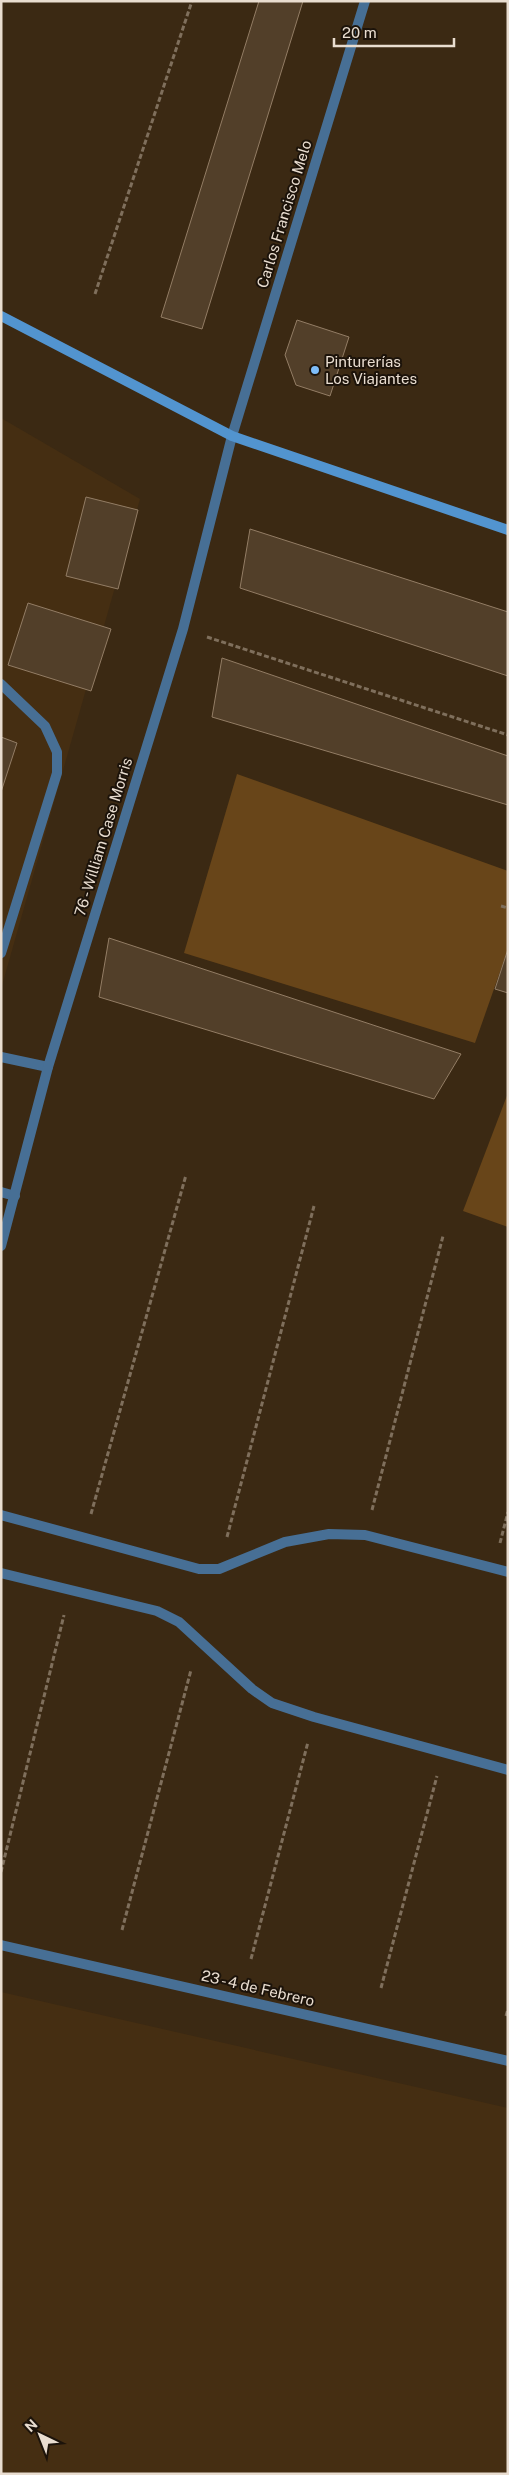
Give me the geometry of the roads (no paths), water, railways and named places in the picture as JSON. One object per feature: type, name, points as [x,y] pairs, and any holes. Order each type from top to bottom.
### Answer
[{"type":"main road","points":[[2,319],[232,436],[508,530]]},
{"type":"street","name":"Carlos Francisco Melo","points":[[232,436],[365,1]]},
{"type":"street","name":"76 - William Case Morris","points":[[1,1246],[48,1067],[183,629],[232,436]]},
{"type":"street","points":[[1,684],[45,726],[57,752],[57,773],[1,953]]},
{"type":"street","points":[[1,1057],[48,1067]]},
{"type":"street","points":[[1,1192],[15,1196]]},
{"type":"street","points":[[1,1515],[199,1569],[219,1569],[285,1542],[329,1534],[365,1535],[508,1572]]},
{"type":"street","points":[[1,1573],[157,1611],[179,1622],[252,1689],[272,1702],[314,1717],[508,1770]]},
{"type":"street","name":"23 - 4 de Febrero","points":[[1,1945],[508,2061]]},
{"type":"place","name":"Pinturerías Los Viajantes","points":[[315,370]]}]
